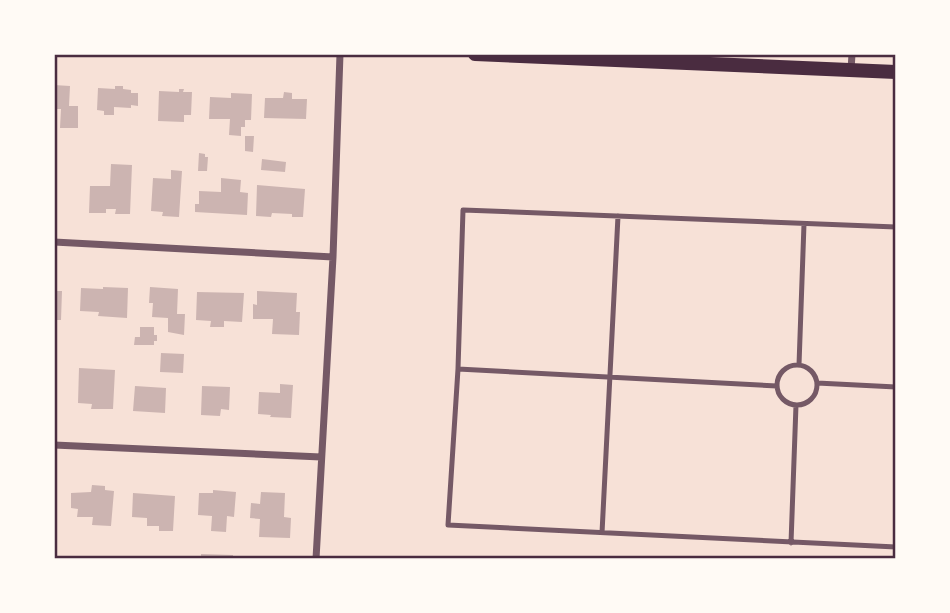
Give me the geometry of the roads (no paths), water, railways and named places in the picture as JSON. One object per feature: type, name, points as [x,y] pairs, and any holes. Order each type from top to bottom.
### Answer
[{"type":"main road","points":[[475,54],[896,72]]},
{"type":"street","points":[[316,559],[333,257],[340,54]]},
{"type":"street","points":[[851,70],[852,54]]},
{"type":"street","points":[[54,242],[333,257]]},
{"type":"street","points":[[54,445],[321,457]]},
{"type":"lane","points":[[896,227],[463,210],[458,369],[448,525],[896,547]]},
{"type":"lane","points":[[602,533],[618,216]]},
{"type":"lane","points":[[799,365],[804,224]]},
{"type":"lane","points":[[793,365],[812,371],[817,383],[814,396],[803,404],[796,405],[783,399],[777,386],[781,372],[793,365]]},
{"type":"lane","points":[[458,369],[777,386]]},
{"type":"lane","points":[[817,383],[896,387]]},
{"type":"lane","points":[[791,543],[796,405]]}]
